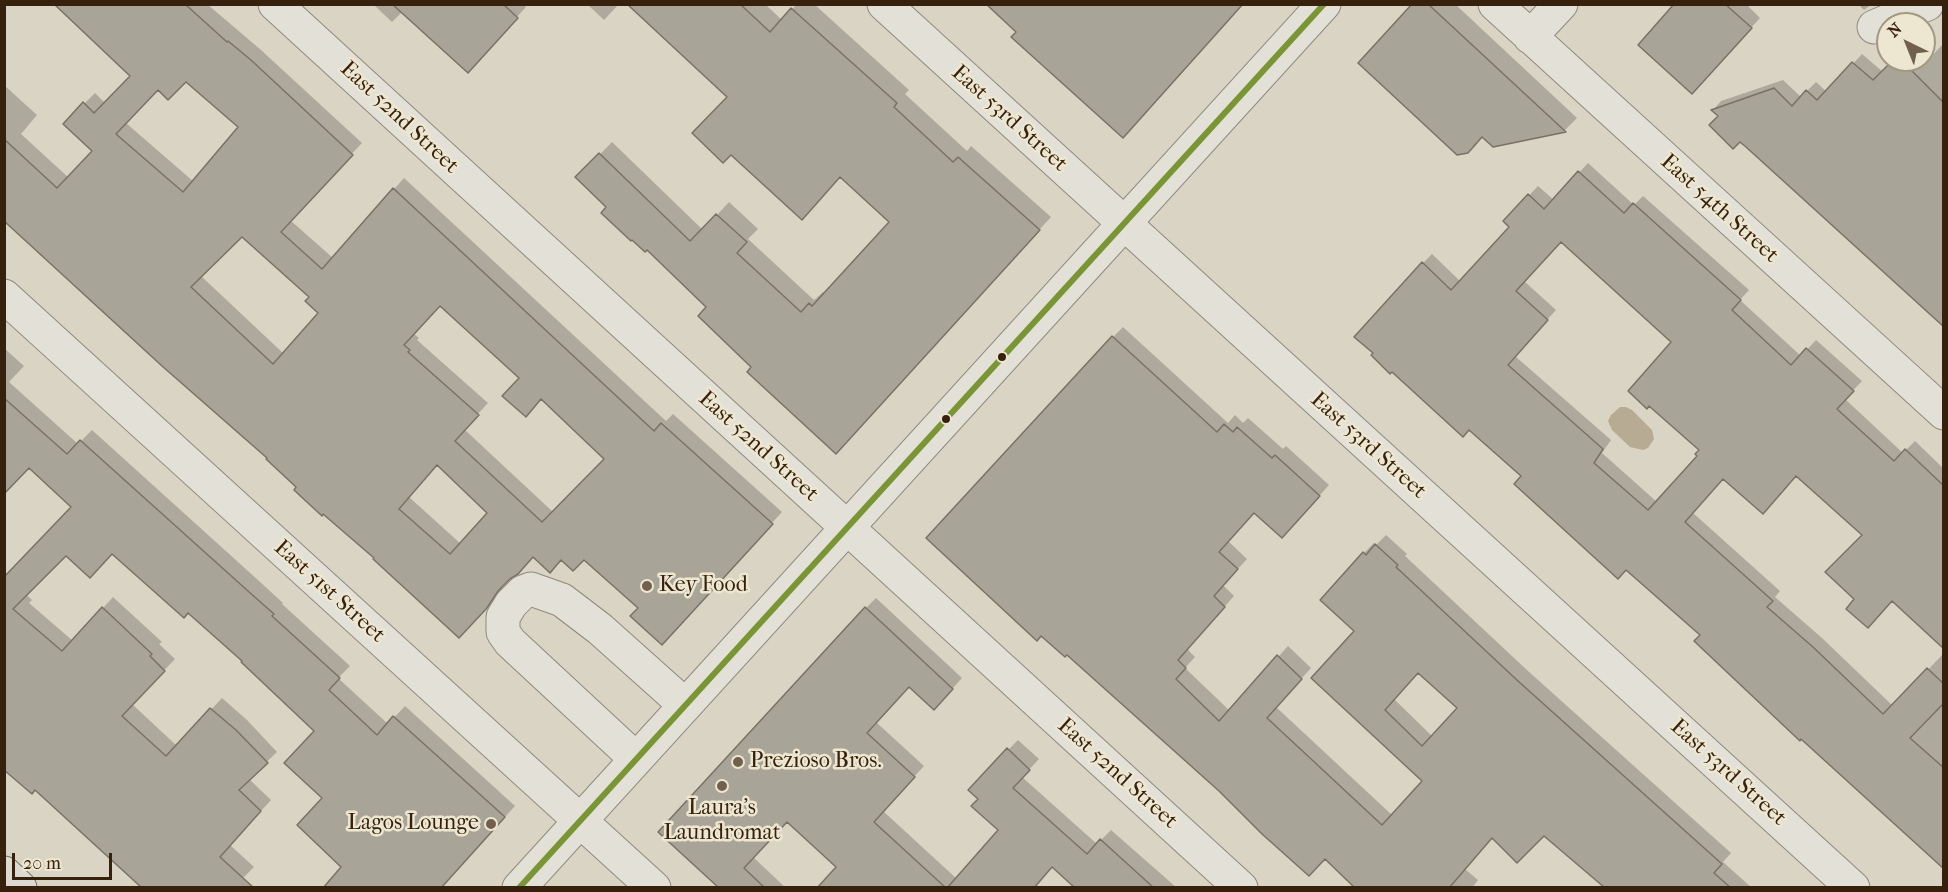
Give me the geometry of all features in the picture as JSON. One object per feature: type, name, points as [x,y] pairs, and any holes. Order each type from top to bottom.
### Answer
[{"type":"main road","points":[[4,873],[20,888]]},
{"type":"street","name":"East 52nd Street","points":[[275,4],[1241,888]]},
{"type":"street","name":"East 53rd Street","points":[[884,4],[1853,888]]},
{"type":"street","points":[[519,888],[1324,4]]},
{"type":"street","name":"East 54th Street","points":[[1495,4],[1944,413]]},
{"type":"street","points":[[1530,37],[1561,4]]},
{"type":"street","points":[[1874,27],[1927,4]]},
{"type":"street","name":"East 51st Street","points":[[4,296],[654,888]]},
{"type":"street","points":[[636,759],[510,642],[503,632],[503,617],[511,604],[523,592],[531,589],[562,600],[600,629],[685,705]]},
{"type":"shaded area","points":[[1620,407],[1632,410],[1652,430],[1654,439],[1648,448],[1643,450],[1630,447],[1612,430],[1608,421]]},
{"type":"building","points":[[54,4],[185,4],[227,42],[251,60],[353,155],[281,232],[322,269],[393,188],[654,431],[661,423],[773,524],[662,645],[630,616],[638,608],[584,560],[573,571],[561,560],[550,573],[533,557],[498,591],[487,608],[459,638],[374,558],[294,490],[296,487],[267,458],[162,366],[4,221],[4,139],[57,188],[92,151],[63,124],[83,102],[94,113],[130,76]],"holes":[[[186,82],[238,127],[183,192],[116,134],[158,90],[168,100]],[[242,237],[309,297],[305,301],[318,313],[273,364],[191,287]],[[440,306],[519,378],[502,396],[526,417],[541,399],[604,459],[542,522],[455,441],[479,415],[408,352],[410,350],[404,345]],[[437,465],[487,513],[450,554],[399,509]]]},
{"type":"building","points":[[392,4],[503,4],[518,18],[468,73]]},
{"type":"building","points":[[627,4],[740,4],[770,32],[791,8],[897,103],[894,107],[953,162],[958,157],[1040,230],[836,454],[747,372],[751,367],[698,316],[706,307],[647,250],[645,252],[631,241],[601,213],[606,207],[575,177],[599,153],[690,241],[716,214],[747,242],[737,253],[801,312],[809,303],[812,306],[889,222],[840,177],[802,220],[731,155],[723,163],[692,133],[727,97]]},
{"type":"building","points":[[986,4],[1243,4],[1123,138],[1011,37],[1016,32]]},
{"type":"building","points":[[1412,4],[1428,4],[1566,132],[1493,147],[1482,137],[1468,153],[1457,155],[1358,63]]},
{"type":"building","points":[[1674,4],[1725,4],[1752,28],[1692,94],[1638,45]]},
{"type":"building","points":[[1852,62],[1873,80],[1881,72],[1913,72],[1944,103],[1944,327],[1746,147],[1740,142],[1733,149],[1709,125],[1718,116],[1711,110],[1774,88],[1792,106],[1806,90],[1817,100]]},
{"type":"building","points":[[1578,171],[1624,213],[1633,203],[1741,300],[1732,310],[1791,365],[1806,348],[1854,391],[1837,409],[1894,461],[1905,449],[1944,486],[1944,649],[1892,601],[1868,628],[1846,609],[1854,599],[1825,572],[1862,535],[1796,476],[1763,514],[1723,479],[1685,522],[1773,601],[1767,607],[1883,714],[1927,668],[1944,684],[1944,703],[1910,738],[1944,768],[1944,869],[1801,739],[1800,741],[1694,641],[1700,635],[1626,570],[1618,579],[1514,484],[1521,476],[1469,430],[1463,437],[1392,372],[1390,374],[1371,355],[1373,353],[1354,337],[1422,262],[1451,290],[1509,227],[1503,221],[1528,194],[1544,209]],"holes":[[[1561,242],[1671,342],[1628,391],[1647,409],[1649,406],[1699,450],[1695,454],[1697,456],[1648,510],[1594,463],[1603,449],[1508,365],[1548,320],[1516,291]]]},
{"type":"building","points":[[1112,336],[1217,432],[1224,424],[1233,432],[1237,427],[1272,458],[1275,455],[1320,496],[1282,538],[1254,513],[1219,552],[1238,569],[1214,596],[1225,607],[1178,660],[1186,668],[1176,679],[1219,721],[1277,655],[1302,679],[1267,718],[1382,825],[1422,781],[1311,678],[1354,631],[1320,600],[1363,552],[1366,555],[1375,544],[1398,565],[1396,567],[1518,681],[1722,864],[1714,873],[1731,888],[1605,888],[1544,836],[1517,863],[1492,838],[1449,888],[1355,888],[1325,859],[1309,876],[1219,791],[1067,655],[1065,657],[1041,636],[1037,641],[926,538]],"holes":[[[1418,673],[1457,708],[1422,746],[1385,710]]]},
{"type":"building","points":[[4,398],[67,454],[80,440],[274,614],[272,616],[340,678],[329,690],[377,735],[393,716],[505,817],[441,888],[323,888],[341,867],[297,825],[322,798],[284,763],[314,731],[242,661],[188,613],[184,618],[112,554],[90,578],[66,556],[13,609],[62,651],[102,607],[152,654],[150,656],[165,671],[122,716],[166,756],[210,708],[236,730],[268,763],[239,790],[261,811],[220,857],[254,888],[142,888],[35,790],[32,794],[4,770],[4,577],[71,507],[29,468],[4,494]]},
{"type":"building","points":[[865,607],[953,689],[934,710],[909,687],[867,733],[915,777],[874,822],[946,888],[817,888],[836,867],[787,822],[744,868],[765,888],[719,888],[658,832]]},
{"type":"building","points":[[1007,748],[1030,770],[1013,788],[1087,854],[1100,839],[1154,888],[1075,888],[1052,867],[1034,888],[947,888],[998,830],[971,806],[978,799],[968,790]]},
{"type":"transit line","points":[[519,888],[1324,4]]},
{"type":"place","name":"Key Food","points":[[647,586]]},
{"type":"place","name":"Prezioso Bros.","points":[[738,762]]},
{"type":"place","name":"Laura's Laundromat","points":[[722,786]]},
{"type":"place","name":"Lagos Lounge","points":[[491,824]]}]
